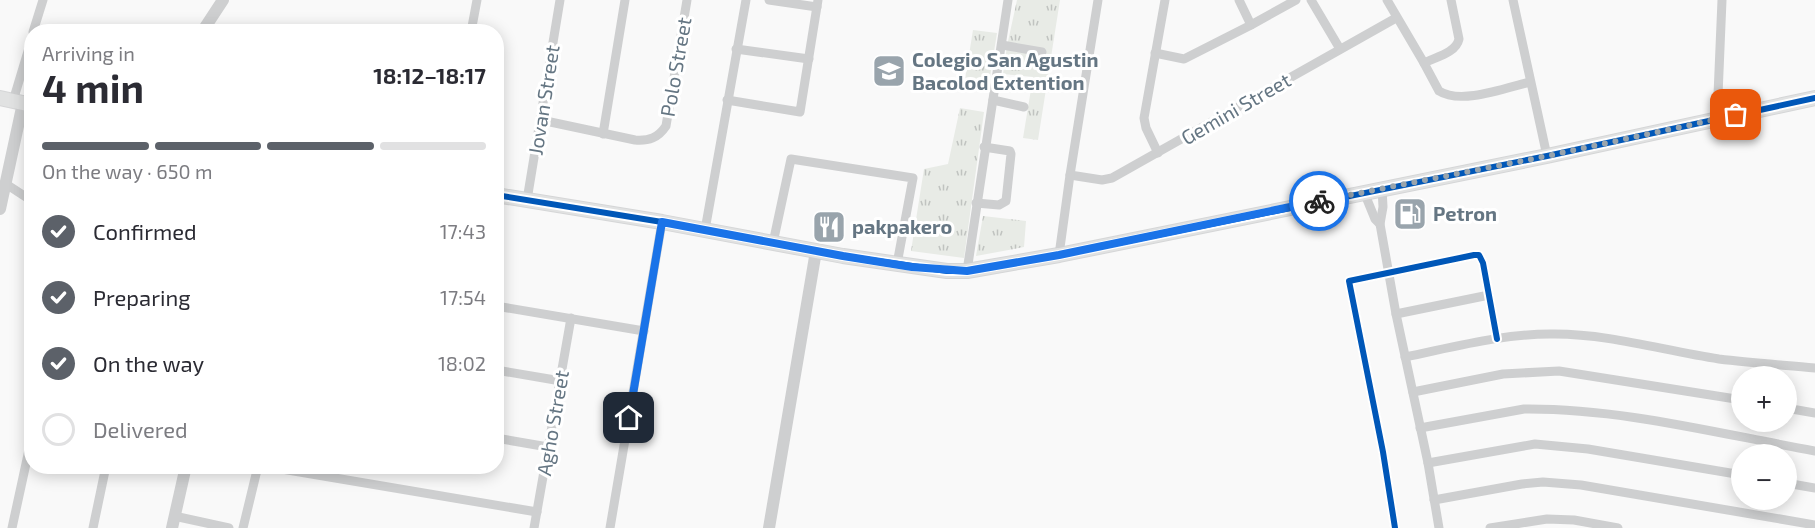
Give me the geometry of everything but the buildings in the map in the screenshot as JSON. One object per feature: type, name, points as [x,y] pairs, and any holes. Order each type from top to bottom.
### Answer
[{"type":"main road","points":[[504,196],[662,222],[816,251],[897,264],[967,271],[1059,255],[1547,156],[1815,98]]},
{"type":"street","points":[[36,24],[43,0]]},
{"type":"street","points":[[207,24],[223,0]]},
{"type":"street","points":[[472,24],[477,0]]},
{"type":"street","name":"Jovan Street","points":[[527,200],[560,0]]},
{"type":"street","points":[[541,120],[603,134],[625,0]]},
{"type":"street","name":"Polo Street","points":[[603,134],[644,141],[661,133],[666,126],[687,0]]},
{"type":"street","points":[[705,230],[746,0]]},
{"type":"street","points":[[727,100],[800,112],[818,4],[769,0]]},
{"type":"street","points":[[967,271],[1008,0]]},
{"type":"street","points":[[1059,255],[1098,0]]},
{"type":"street","points":[[1158,153],[1146,128],[1144,118],[1165,0]]},
{"type":"street","points":[[1239,0],[1251,25]]},
{"type":"street","points":[[1155,53],[1184,59],[1296,0]]},
{"type":"street","points":[[1311,0],[1340,49]]},
{"type":"street","points":[[1386,0],[1439,91],[1458,97],[1530,82]]},
{"type":"street","points":[[1424,63],[1458,46],[1459,39],[1451,0]]},
{"type":"street","points":[[1513,0],[1547,156]]},
{"type":"street","points":[[1717,119],[1722,0]]},
{"type":"street","name":"Gemini Street","points":[[1070,175],[1102,180],[1112,178],[1396,18]]},
{"type":"street","points":[[1002,45],[1042,52]]},
{"type":"street","points":[[736,49],[809,59]]},
{"type":"street","points":[[0,209],[24,72]]},
{"type":"street","points":[[993,100],[1024,107]]},
{"type":"street","points":[[976,203],[999,205],[1006,201],[1010,151],[984,147]]},
{"type":"street","points":[[773,243],[791,159],[903,176],[913,178],[897,264]]},
{"type":"street","points":[[6,184],[24,196]]},
{"type":"street","points":[[1380,225],[1383,217],[1382,188]]},
{"type":"street","points":[[1364,192],[1380,225],[1439,528]]},
{"type":"street","points":[[610,528],[662,222]]},
{"type":"street","points":[[769,528],[816,251]]},
{"type":"street","points":[[1395,528],[1383,452],[1349,280],[1479,255],[1497,339]]},
{"type":"street","points":[[1396,314],[1489,295]]},
{"type":"street","points":[[504,307],[644,331]]},
{"type":"street","name":"Agho Street","points":[[534,528],[571,318]]},
{"type":"street","points":[[1406,357],[1497,339],[1537,334],[1577,335],[1720,359],[1815,368]]},
{"type":"street","points":[[504,371],[561,381]]},
{"type":"street","points":[[1413,392],[1503,374],[1559,371],[1731,398]]},
{"type":"street","points":[[1420,428],[1524,409],[1550,410],[1616,415],[1815,451]]},
{"type":"street","points":[[1797,410],[1815,412]]},
{"type":"street","points":[[504,439],[548,447]]},
{"type":"street","points":[[1428,463],[1535,444],[1547,444],[1731,473]]},
{"type":"street","points":[[12,528],[24,474]]},
{"type":"street","points":[[93,528],[104,474]]},
{"type":"street","points":[[184,474],[173,522],[229,528]]},
{"type":"street","points":[[243,528],[256,474]]},
{"type":"street","points":[[311,474],[537,512]]},
{"type":"street","points":[[1434,500],[1522,484],[1552,483],[1581,485],[1815,525]]},
{"type":"street","points":[[1797,485],[1815,488]]},
{"type":"street","points":[[1490,528],[1547,519],[1574,520],[1618,528]]},
{"type":"green space","points":[[1017,0],[1060,0],[1038,140],[1023,138],[1033,77],[1003,74]]},
{"type":"green space","points":[[973,30],[997,33],[988,89],[964,86]]},
{"type":"green space","points":[[960,108],[984,112],[964,258],[911,251],[924,169],[948,164]]},
{"type":"green space","points":[[983,216],[1026,221],[1024,247],[976,256]]},
{"type":"cycle path","points":[[504,196],[662,222],[843,256],[947,271],[967,271],[1059,255],[1547,156],[1815,98]]},
{"type":"cycle path","points":[[1395,528],[1383,452],[1349,281],[1479,255],[1483,263],[1497,339]]},
{"type":"way so far","points":[[1319,201],[1547,156],[1736,115]]},
{"type":"place","name":"Colegio San Agustin Bacolod Extention","points":[[889,71]]},
{"type":"place","name":"Petron","points":[[1410,214]]},
{"type":"place","name":"pakpakero","points":[[829,227]]},
{"type":"route","points":[[629,418],[662,222],[843,256],[957,272],[1059,255],[1319,201]]}]
